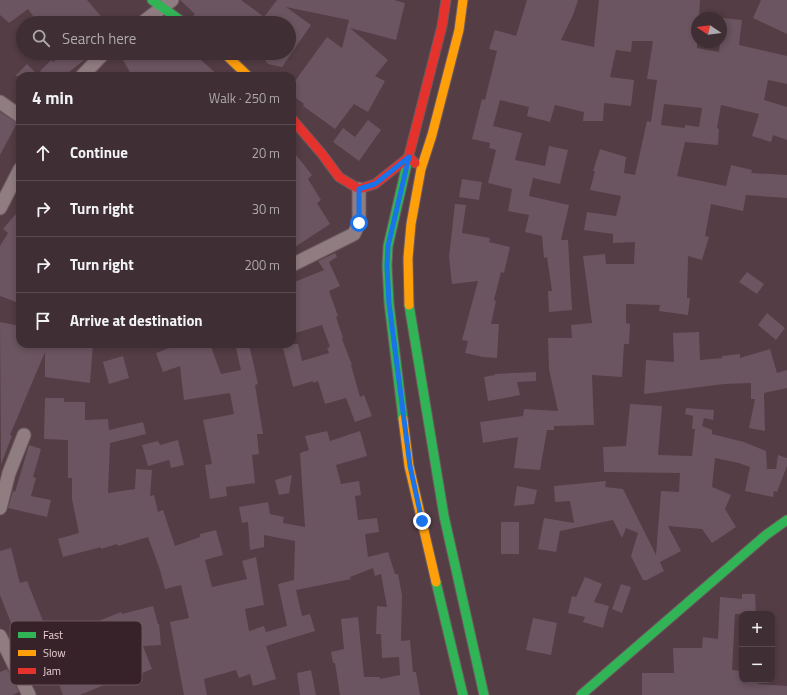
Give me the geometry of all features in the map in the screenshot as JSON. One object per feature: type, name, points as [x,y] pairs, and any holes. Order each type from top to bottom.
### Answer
[{"type":"main road","points":[[152,0],[168,4],[178,16]]},
{"type":"main road","points":[[446,0],[442,26],[388,246],[387,266],[389,303],[410,466],[463,695]]},
{"type":"main road","points":[[463,0],[459,30],[432,135],[421,169],[411,224],[408,258],[408,299],[444,516],[484,695]]},
{"type":"main road","points":[[231,60],[244,72]]},
{"type":"main road","points":[[296,124],[322,154],[339,177],[359,189],[375,184],[409,157]]},
{"type":"main road","points":[[409,157],[421,169]]},
{"type":"main road","points":[[581,695],[766,534],[787,520]]},
{"type":"street","points":[[152,16],[168,4]]},
{"type":"street","points":[[86,72],[97,60]]},
{"type":"street","points":[[0,102],[16,113]]},
{"type":"street","points":[[0,208],[16,177]]},
{"type":"street","points":[[296,263],[354,234],[359,223],[359,189]]},
{"type":"street","points":[[0,508],[9,473],[24,435]]},
{"type":"street","points":[[0,636],[10,656]]},
{"type":"street","points":[[24,685],[29,695]]},
{"type":"building","points":[[0,0],[87,0],[101,16],[33,16],[28,9],[18,16],[16,16],[16,18],[9,23],[0,15]]},
{"type":"building","points":[[180,0],[241,0],[263,16],[193,16],[195,14]]},
{"type":"building","points":[[277,0],[394,0],[405,3],[396,40],[350,28],[388,60],[375,76],[385,81],[368,112],[354,104],[335,129],[303,106],[304,104],[296,98],[296,80],[327,37],[342,48],[349,20],[286,7],[311,25],[296,47],[296,16],[265,16]]},
{"type":"building","points":[[527,0],[578,0],[573,15],[561,40],[594,47],[599,0],[700,0],[699,12],[691,12],[691,48],[719,52],[719,48],[727,48],[727,18],[742,20],[739,45],[787,56],[787,84],[768,80],[764,100],[787,107],[787,140],[773,135],[771,142],[752,136],[759,114],[721,105],[717,128],[719,129],[718,145],[685,142],[677,176],[726,186],[731,165],[752,170],[751,173],[787,175],[787,198],[746,195],[743,211],[711,204],[705,236],[709,237],[702,260],[688,256],[687,298],[690,298],[688,315],[659,311],[660,305],[626,304],[626,323],[630,324],[629,344],[624,344],[622,377],[592,375],[594,425],[554,426],[554,430],[547,430],[540,470],[514,468],[518,437],[483,443],[480,422],[523,416],[524,409],[558,411],[549,369],[548,338],[572,338],[571,325],[592,323],[583,256],[605,254],[606,264],[634,264],[635,242],[613,243],[613,234],[584,230],[587,212],[616,216],[621,196],[590,190],[595,171],[593,171],[600,149],[626,157],[624,173],[635,175],[647,121],[651,122],[657,80],[647,79],[653,41],[632,41],[631,52],[616,50],[610,77],[634,80],[631,106],[604,103],[603,121],[583,121],[584,112],[555,105],[550,122],[527,116],[529,107],[500,100],[493,126],[522,133],[515,160],[545,166],[549,146],[568,150],[560,184],[533,178],[529,196],[569,205],[561,240],[568,240],[572,310],[549,312],[548,291],[552,291],[547,257],[544,258],[542,236],[525,232],[529,215],[508,211],[512,189],[488,183],[496,150],[489,148],[490,143],[472,139],[482,99],[485,100],[497,51],[489,49],[495,30],[516,36]],"holes":[[[664,104],[702,108],[699,127],[685,125],[685,128],[661,125]]]},
{"type":"building","points":[[761,0],[787,0],[787,34],[753,18]]},
{"type":"building","points":[[51,60],[53,62],[56,60],[84,60],[69,72],[40,71]]},
{"type":"building","points":[[123,60],[201,60],[214,72],[130,72]]},
{"type":"building","points":[[265,60],[287,60],[282,67],[268,64]]},
{"type":"building","points":[[27,64],[35,72],[19,72]]},
{"type":"building","points":[[0,112],[16,122],[16,125],[0,155]]},
{"type":"building","points":[[368,120],[381,130],[359,161],[333,142],[343,128],[355,137]]},
{"type":"building","points":[[296,155],[312,175],[308,179],[321,200],[317,203],[330,224],[296,246]]},
{"type":"building","points":[[462,179],[482,182],[479,200],[459,197]]},
{"type":"building","points":[[455,204],[466,205],[462,233],[490,238],[489,242],[510,247],[504,273],[501,272],[494,300],[496,301],[491,324],[499,324],[497,358],[465,353],[468,341],[462,340],[478,281],[452,284],[449,257]]},
{"type":"building","points":[[16,214],[16,302],[0,296],[0,246],[8,233],[3,229]]},
{"type":"building","points":[[335,253],[337,257],[329,262],[340,286],[329,291],[338,316],[336,317],[343,338],[342,339],[352,365],[360,397],[364,395],[372,416],[355,422],[346,398],[325,404],[318,381],[293,387],[283,348],[296,348],[296,344],[298,344],[302,361],[329,353],[327,348],[330,347],[322,325],[296,333],[296,281],[324,270],[318,261]]},
{"type":"building","points":[[747,272],[764,284],[757,294],[739,282]]},
{"type":"building","points":[[767,313],[785,328],[776,340],[758,325]]},
{"type":"building","points":[[0,322],[16,325],[16,348],[93,348],[90,383],[45,377],[45,352],[10,435],[12,436],[1,464]]},
{"type":"building","points":[[699,332],[700,360],[722,358],[722,356],[740,354],[740,358],[770,349],[777,373],[787,370],[787,388],[764,393],[765,431],[749,428],[755,399],[751,399],[751,383],[724,384],[644,394],[646,360],[674,362],[673,333]]},
{"type":"building","points":[[169,348],[211,348],[221,374],[241,370],[236,348],[250,348],[258,384],[255,385],[263,434],[257,434],[259,454],[252,455],[255,483],[226,487],[227,496],[210,499],[205,465],[212,464],[203,420],[234,414],[230,393],[184,400],[180,366],[163,372],[156,353]]},
{"type":"building","points":[[123,356],[129,378],[109,384],[103,362]]},
{"type":"building","points":[[536,372],[536,381],[517,382],[520,395],[488,401],[484,377],[495,374]]},
{"type":"building","points":[[45,398],[64,398],[64,402],[85,402],[85,420],[108,419],[109,430],[143,422],[146,434],[110,443],[108,493],[135,489],[136,469],[152,470],[150,496],[154,495],[158,512],[163,510],[175,546],[200,537],[200,534],[216,530],[223,555],[205,560],[212,587],[247,579],[242,561],[256,557],[264,605],[245,609],[249,631],[264,626],[266,632],[287,626],[278,584],[294,580],[295,541],[264,535],[264,547],[250,550],[248,522],[242,523],[239,507],[268,502],[270,514],[284,517],[283,523],[305,527],[300,453],[309,450],[305,436],[327,431],[330,441],[360,431],[367,456],[336,465],[341,484],[359,481],[361,495],[355,496],[358,520],[377,518],[379,532],[365,534],[368,557],[388,552],[395,574],[398,574],[402,595],[401,641],[410,640],[413,672],[416,672],[420,695],[340,695],[335,663],[333,663],[331,652],[344,649],[341,619],[358,617],[364,677],[380,677],[380,679],[400,675],[399,657],[382,658],[381,634],[376,634],[377,606],[387,607],[381,574],[375,576],[373,568],[350,577],[351,579],[296,590],[302,616],[310,614],[315,631],[266,646],[276,679],[253,686],[250,674],[239,678],[236,670],[204,679],[207,695],[184,695],[170,622],[189,618],[181,585],[165,589],[148,537],[118,546],[117,544],[101,549],[101,547],[63,557],[58,539],[79,533],[72,499],[72,478],[68,478],[68,440],[44,439]]},
{"type":"building","points":[[630,404],[662,406],[658,455],[692,456],[695,429],[692,429],[693,416],[685,414],[686,408],[714,410],[713,420],[704,418],[702,426],[712,430],[712,434],[744,442],[766,451],[767,469],[776,469],[778,455],[787,458],[787,466],[777,492],[774,491],[773,497],[745,491],[750,467],[715,458],[712,487],[731,495],[725,509],[736,527],[712,543],[702,529],[668,526],[681,551],[660,562],[664,571],[647,580],[643,580],[631,556],[638,533],[626,528],[622,538],[613,520],[560,531],[556,552],[538,549],[544,518],[574,523],[570,501],[555,502],[554,486],[606,481],[605,487],[623,489],[656,555],[661,491],[679,492],[680,473],[604,472],[603,447],[626,446]]},
{"type":"building","points":[[178,440],[184,465],[171,468],[169,460],[148,466],[142,445],[158,441],[160,445]]},
{"type":"building","points":[[29,445],[41,449],[33,477],[36,478],[31,496],[51,500],[47,517],[8,508],[13,491],[15,492]]},
{"type":"building","points":[[292,475],[289,493],[279,495],[275,480]]},
{"type":"building","points":[[517,486],[537,490],[534,504],[514,506]]},
{"type":"building","points":[[501,522],[519,522],[519,554],[501,554]]},
{"type":"building","points":[[11,548],[20,583],[27,581],[43,621],[10,621],[0,595],[0,551]]},
{"type":"building","points":[[585,577],[602,584],[594,602],[609,606],[603,628],[583,622],[585,617],[568,613],[572,596],[576,597]]},
{"type":"building","points":[[621,584],[631,587],[622,613],[612,609]]},
{"type":"building","points":[[742,594],[755,594],[756,611],[739,611],[739,614],[735,614],[732,670],[739,671],[739,683],[787,686],[787,695],[642,695],[642,673],[674,673],[673,648],[702,648],[703,637],[718,639],[720,597],[742,599]]},
{"type":"building","points":[[153,606],[159,624],[161,645],[143,646],[152,669],[142,673],[142,621],[98,621],[121,612],[122,614]]},
{"type":"building","points":[[533,618],[557,623],[551,655],[526,650]]},
{"type":"building","points":[[7,669],[10,675],[10,685],[15,685],[19,692],[12,695],[0,695],[0,672]]},
{"type":"building","points":[[311,670],[316,695],[300,695],[297,673]]},
{"type":"building","points":[[59,685],[104,685],[80,695],[63,695]]},
{"type":"traffic: fast","points":[[152,0],[174,16]]},
{"type":"traffic: fast","points":[[403,419],[389,303],[387,266],[388,246],[409,155]]},
{"type":"traffic: fast","points":[[409,305],[444,516],[484,695]]},
{"type":"traffic: fast","points":[[581,695],[766,535],[787,520]]},
{"type":"traffic: fast","points":[[436,582],[463,695]]},
{"type":"traffic: slow","points":[[409,305],[408,258],[411,224],[421,169],[432,135],[459,30],[463,0]]},
{"type":"traffic: slow","points":[[231,60],[244,72]]},
{"type":"traffic: slow","points":[[403,419],[409,466],[436,582]]},
{"type":"traffic: jam","points":[[409,155],[442,26],[446,0]]},
{"type":"traffic: jam","points":[[296,124],[322,154],[339,177],[359,189],[375,184],[409,157],[415,163]]},
{"type":"route","points":[[359,223],[359,189],[375,184],[409,157],[388,246],[387,266],[389,303],[410,466],[422,521]]}]
